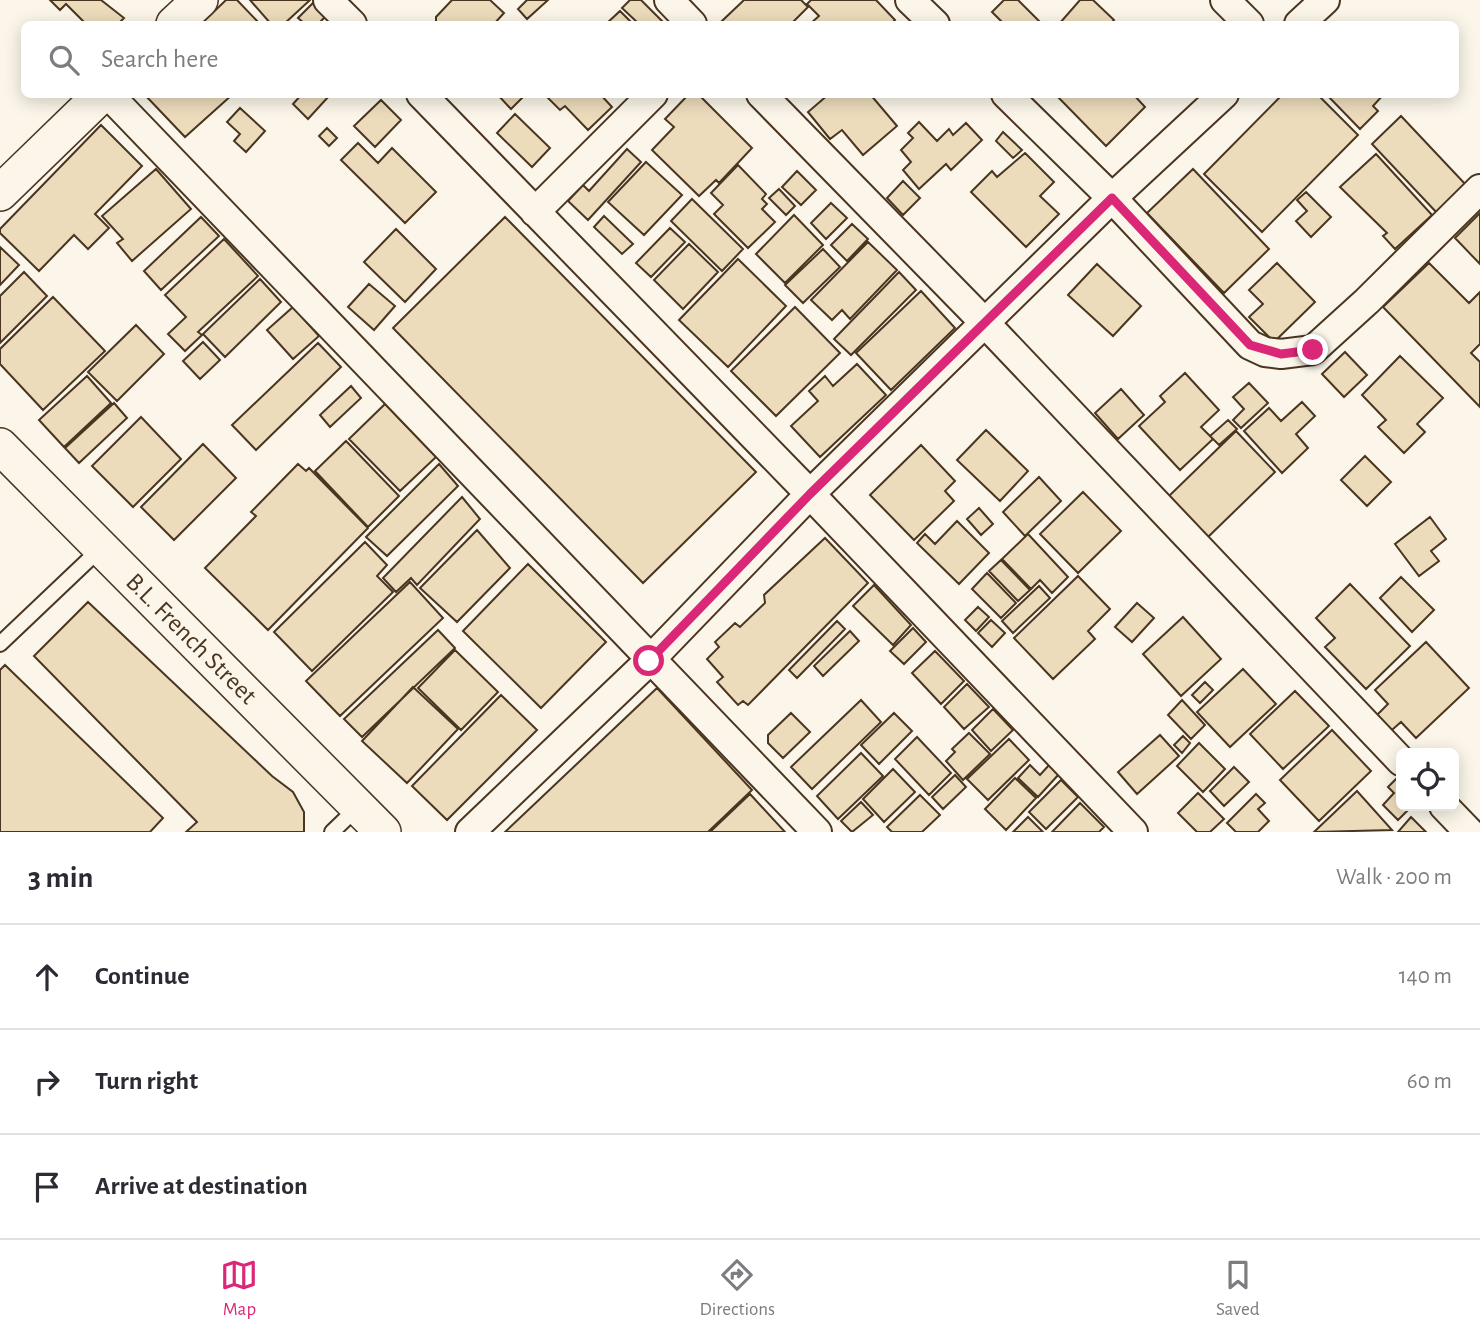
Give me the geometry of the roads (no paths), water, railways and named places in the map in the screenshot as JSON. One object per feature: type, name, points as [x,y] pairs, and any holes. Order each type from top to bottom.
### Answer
[{"type":"street","points":[[177,21],[200,0]]},
{"type":"street","points":[[328,0],[349,21]]},
{"type":"street","points":[[669,0],[689,21]]},
{"type":"street","points":[[910,0],[932,21]]},
{"type":"street","points":[[1225,0],[1246,21]]},
{"type":"street","points":[[1302,21],[1325,0]]},
{"type":"street","points":[[0,193],[98,98]]},
{"type":"street","points":[[112,98],[649,661],[817,832]]},
{"type":"street","points":[[425,98],[810,494],[1133,832]]},
{"type":"street","points":[[535,212],[649,98]]},
{"type":"street","points":[[765,98],[985,323],[1396,756]]},
{"type":"street","points":[[1010,98],[1112,198],[1250,345],[1265,352],[1299,353],[1313,350],[1480,188]]},
{"type":"street","points":[[470,832],[649,661],[810,494],[1112,198],[1220,98]]},
{"type":"street","name":"B.L. French Street","points":[[0,446],[383,832]]},
{"type":"street","points":[[1449,811],[1469,832]]},
{"type":"lane","points":[[0,645],[102,547]]},
{"type":"lane","points":[[332,832],[358,807]]}]
